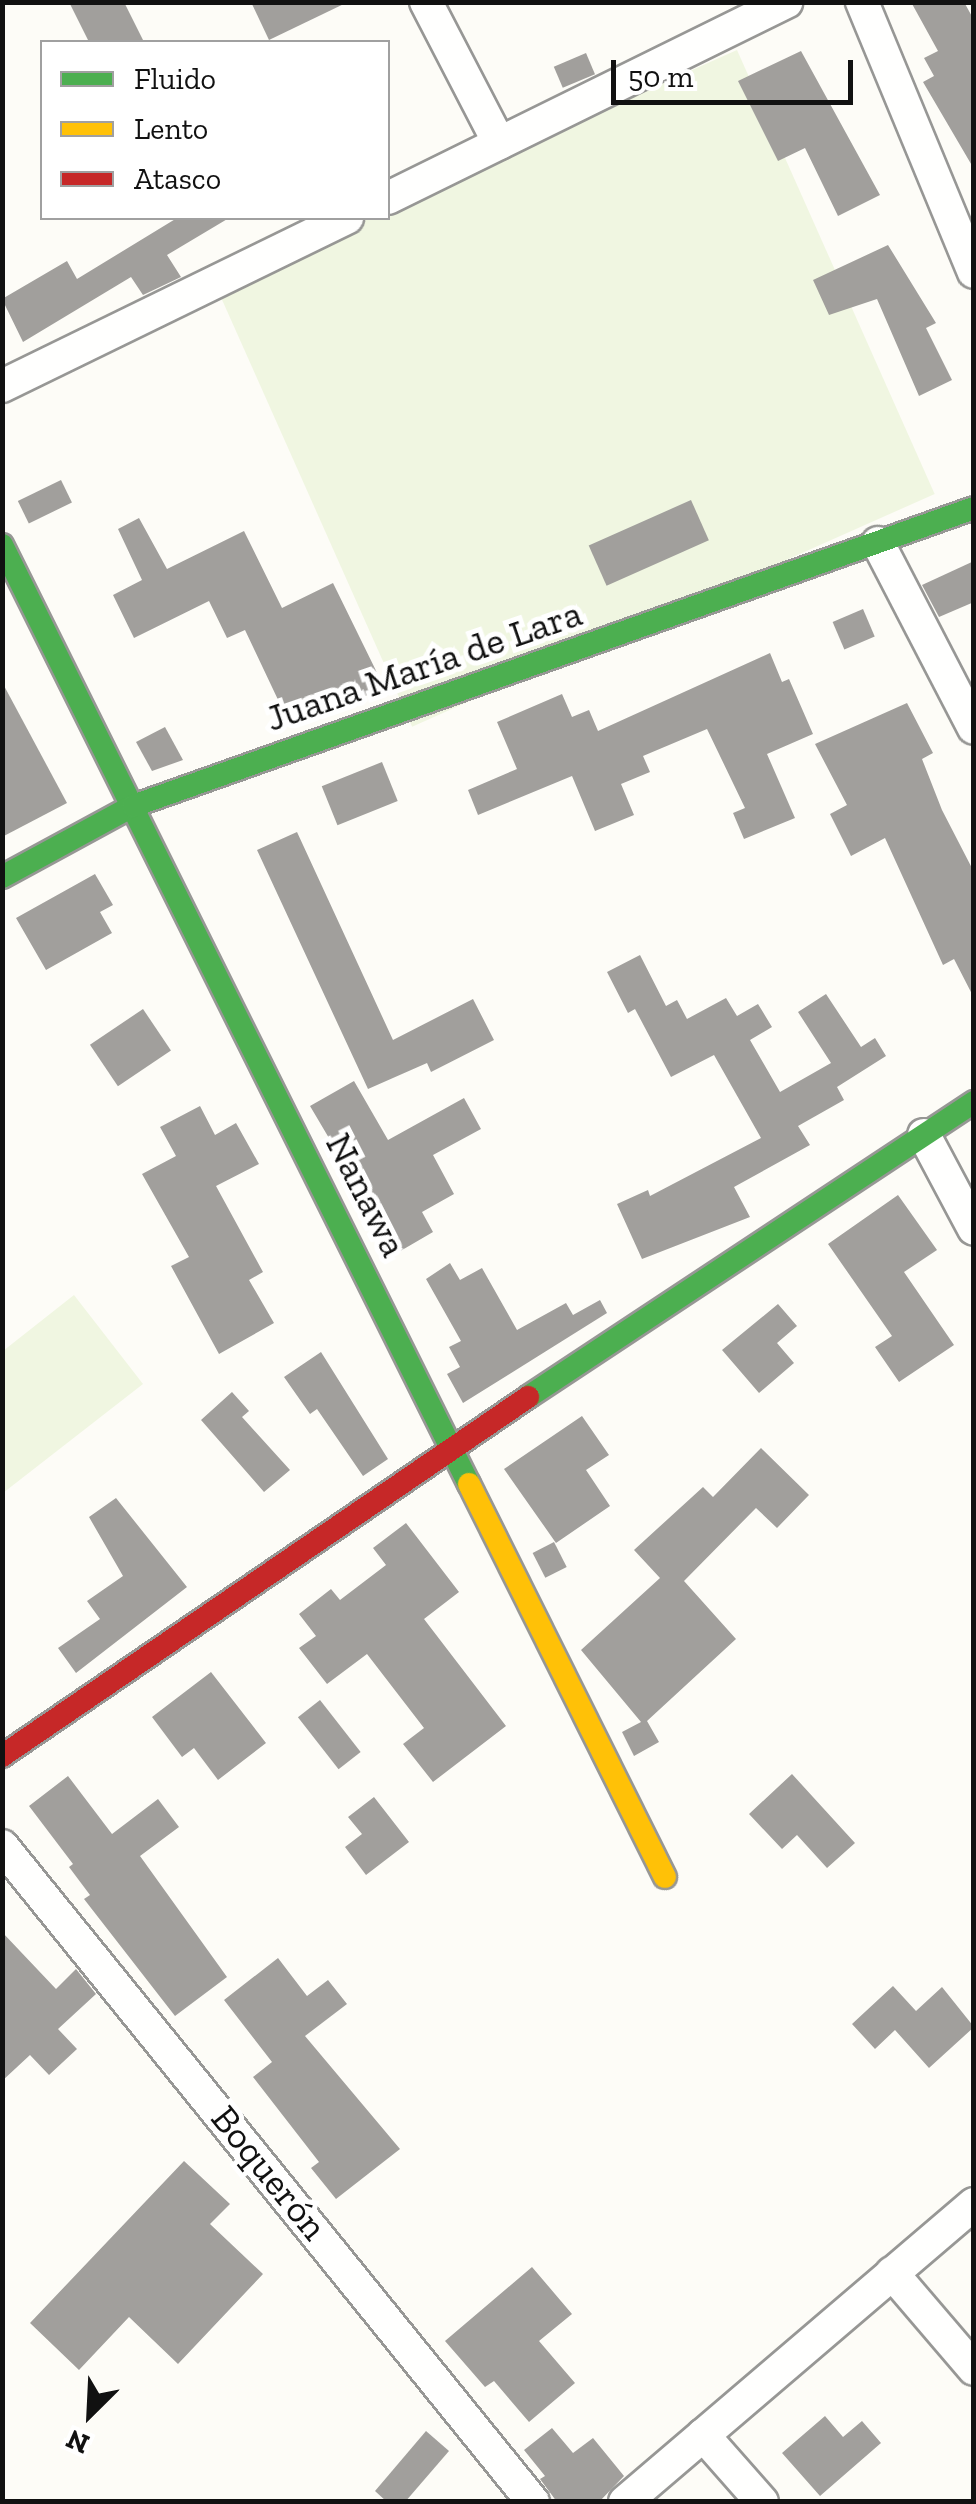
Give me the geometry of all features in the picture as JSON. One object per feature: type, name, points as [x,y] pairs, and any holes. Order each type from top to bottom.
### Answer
[{"type":"street","points":[[426,2],[499,143]]},
{"type":"street","points":[[390,197],[786,2]]},
{"type":"street","points":[[862,2],[974,272]]},
{"type":"street","points":[[2,386],[343,220]]},
{"type":"street","name":"Juana María de Lara","points":[[2,877],[133,806],[974,508]]},
{"type":"street","points":[[878,542],[974,728]]},
{"type":"street","name":"Nanawa","points":[[2,545],[665,1877]]},
{"type":"street","points":[[2,1756],[453,1446],[974,1102]]},
{"type":"street","points":[[924,1136],[974,1229]]},
{"type":"street","name":"Boquerón","points":[[2,1846],[533,2502]]},
{"type":"street","points":[[624,2502],[974,2204]]},
{"type":"street","points":[[892,2274],[974,2369]]},
{"type":"street","points":[[703,2434],[762,2502]]},
{"type":"green space","points":[[737,50],[935,494],[412,727],[214,283],[355,220],[390,220],[390,204]]},
{"type":"green space","points":[[74,1295],[143,1384],[3,1493],[3,1351]]},
{"type":"building","points":[[69,2],[124,2],[143,40],[88,40]]},
{"type":"building","points":[[251,2],[348,2],[269,40]]},
{"type":"building","points":[[911,2],[964,2],[974,20],[974,169],[923,82],[934,76],[924,58],[938,51]]},
{"type":"building","points":[[801,51],[880,195],[838,216],[805,148],[778,161],[738,81]]},
{"type":"building","points":[[586,53],[595,74],[563,88],[554,67]]},
{"type":"building","points":[[174,220],[226,220],[167,255],[181,277],[143,295],[131,277],[23,342],[2,299],[67,261],[77,279]]},
{"type":"building","points":[[888,245],[936,323],[926,328],[952,380],[919,396],[877,299],[829,315],[813,280]]},
{"type":"building","points":[[61,480],[72,502],[29,524],[18,501]]},
{"type":"building","points":[[691,500],[709,540],[607,586],[589,546]]},
{"type":"building","points":[[139,518],[167,569],[244,531],[282,608],[333,583],[385,689],[289,723],[245,630],[227,638],[209,601],[134,638],[113,595],[142,580],[118,529]]},
{"type":"building","points":[[974,561],[974,602],[939,617],[922,585]]},
{"type":"building","points":[[863,609],[875,637],[844,650],[833,622]]},
{"type":"building","points":[[770,653],[782,682],[789,679],[813,734],[767,754],[795,818],[744,839],[733,813],[745,808],[707,729],[643,756],[650,772],[621,784],[634,815],[595,831],[572,776],[478,815],[468,790],[517,769],[497,722],[562,694],[572,717],[589,710],[598,731]]},
{"type":"building","points":[[2,682],[67,803],[2,837]]},
{"type":"building","points":[[907,703],[933,753],[922,759],[942,810],[974,872],[974,998],[954,959],[943,965],[885,838],[851,856],[830,814],[847,805],[815,744]]},
{"type":"building","points":[[165,727],[183,760],[152,771],[136,742]]},
{"type":"building","points":[[382,762],[398,801],[337,825],[322,786]]},
{"type":"building","points":[[297,832],[393,1040],[473,999],[494,1040],[431,1072],[427,1063],[368,1089],[257,850]]},
{"type":"building","points":[[95,874],[113,905],[100,912],[112,933],[46,970],[16,918]]},
{"type":"building","points":[[640,955],[666,1006],[677,1000],[687,1019],[726,998],[737,1016],[758,1004],[772,1027],[750,1040],[780,1092],[831,1063],[798,1012],[826,994],[861,1047],[875,1038],[886,1056],[837,1087],[844,1100],[798,1126],[810,1145],[734,1187],[750,1217],[642,1259],[617,1204],[648,1190],[650,1196],[761,1138],[714,1055],[671,1077],[635,1009],[628,1013],[607,972]]},
{"type":"building","points":[[143,1009],[171,1050],[118,1086],[90,1045]]},
{"type":"building","points":[[354,1081],[388,1140],[464,1098],[481,1129],[433,1155],[454,1194],[422,1212],[433,1232],[397,1253],[310,1106]]},
{"type":"building","points":[[200,1106],[215,1135],[236,1123],[259,1164],[216,1186],[263,1272],[249,1280],[274,1323],[219,1354],[171,1266],[189,1257],[142,1174],[176,1156],[160,1127]]},
{"type":"building","points":[[898,1195],[937,1250],[904,1272],[954,1345],[899,1382],[875,1347],[892,1336],[828,1244]]},
{"type":"building","points":[[450,1263],[460,1280],[482,1268],[517,1330],[566,1303],[573,1315],[600,1300],[607,1313],[463,1403],[447,1374],[460,1367],[449,1347],[461,1341],[426,1279]]},
{"type":"building","points":[[778,1304],[797,1326],[777,1343],[794,1363],[759,1393],[722,1350]]},
{"type":"building","points":[[321,1352],[388,1459],[363,1476],[317,1409],[310,1414],[284,1377]]},
{"type":"building","points":[[232,1392],[249,1411],[242,1417],[290,1470],[264,1492],[201,1420]]},
{"type":"building","points":[[582,1416],[609,1455],[586,1470],[610,1506],[556,1543],[504,1469]]},
{"type":"building","points":[[761,1448],[809,1495],[777,1528],[756,1508],[684,1581],[736,1639],[647,1721],[659,1742],[634,1756],[622,1732],[641,1722],[581,1650],[660,1578],[634,1550],[703,1487],[713,1497]]},
{"type":"building","points":[[116,1498],[187,1587],[76,1673],[58,1648],[100,1619],[87,1601],[123,1576],[89,1517]]},
{"type":"building","points":[[406,1523],[459,1592],[424,1619],[506,1726],[433,1782],[403,1744],[424,1728],[367,1654],[327,1684],[299,1648],[316,1636],[299,1614],[331,1589],[340,1600],[386,1565],[373,1548]]},
{"type":"building","points":[[554,1542],[567,1567],[545,1578],[533,1553]]},
{"type":"building","points":[[211,1672],[266,1743],[218,1780],[194,1748],[182,1757],[152,1717]]},
{"type":"building","points":[[320,1700],[361,1752],[339,1769],[298,1717]]},
{"type":"building","points":[[792,1774],[855,1843],[827,1868],[797,1835],[782,1849],[749,1814]]},
{"type":"building","points":[[68,1776],[112,1834],[158,1799],[179,1827],[140,1856],[227,1977],[175,2016],[84,1899],[90,1895],[69,1867],[73,1864],[29,1806]]},
{"type":"building","points":[[374,1797],[409,1842],[366,1875],[345,1847],[362,1834],[348,1817]]},
{"type":"building","points":[[2,1932],[56,1989],[76,1969],[96,1994],[58,2029],[77,2049],[49,2075],[30,2055],[2,2081]]},
{"type":"building","points":[[278,1958],[307,1996],[328,1980],[347,2004],[305,2036],[400,2149],[336,2199],[311,2168],[319,2162],[253,2077],[272,2062],[224,2000]]},
{"type":"building","points":[[893,1986],[916,2011],[942,1987],[974,2027],[929,2068],[895,2030],[875,2049],[852,2024]]},
{"type":"building","points":[[184,2161],[230,2204],[210,2224],[263,2274],[178,2364],[129,2317],[79,2370],[30,2323]]},
{"type":"building","points":[[532,2267],[572,2314],[539,2341],[575,2383],[529,2422],[494,2381],[485,2387],[445,2341]]},
{"type":"building","points":[[825,2416],[843,2437],[862,2421],[881,2443],[820,2496],[782,2453]]},
{"type":"building","points":[[552,2428],[573,2453],[593,2438],[624,2476],[599,2502],[557,2502],[540,2479],[545,2476],[524,2450]]},
{"type":"building","points":[[426,2431],[449,2451],[405,2502],[387,2502],[375,2491]]},
{"type":"traffic: fast","points":[[2,877],[133,806],[974,508]]},
{"type":"traffic: fast","points":[[2,545],[469,1484]]},
{"type":"traffic: fast","points":[[528,1397],[974,1102]]},
{"type":"traffic: slow","points":[[469,1484],[665,1877]]},
{"type":"traffic: jam","points":[[2,1756],[528,1397]]}]
